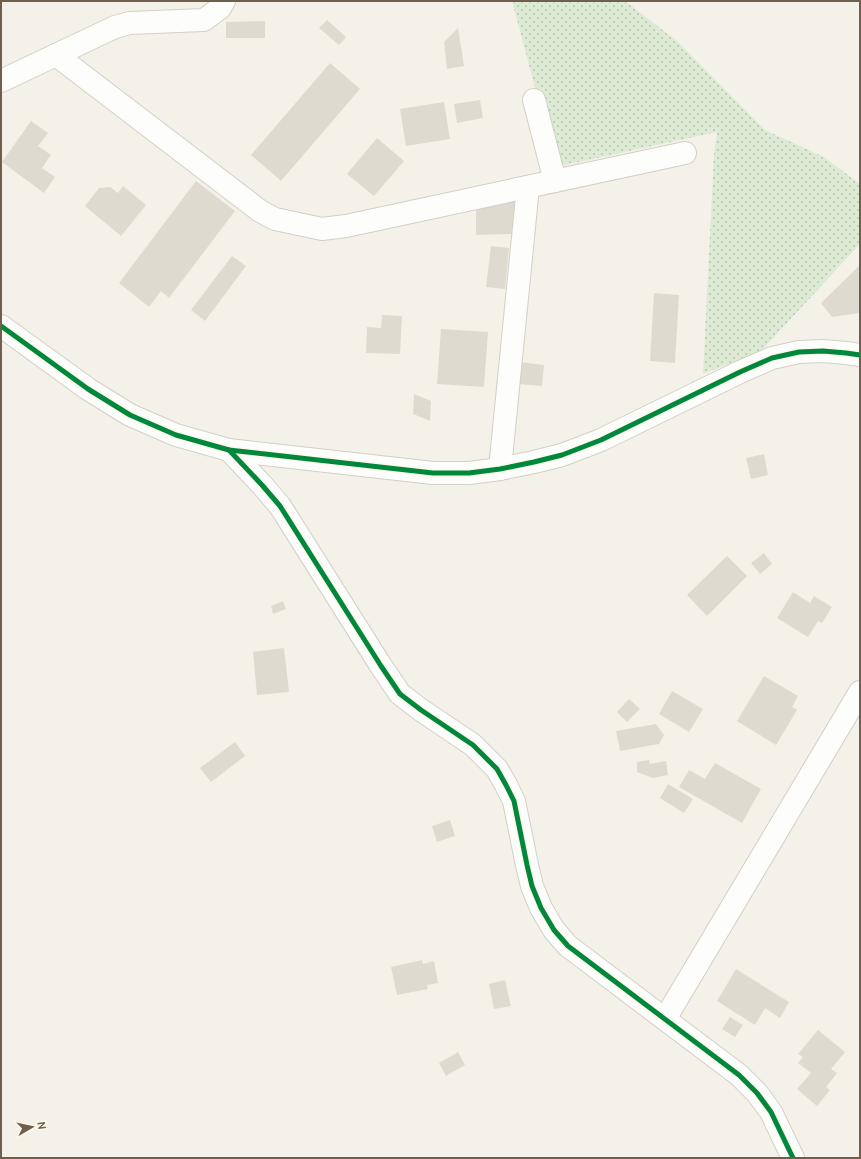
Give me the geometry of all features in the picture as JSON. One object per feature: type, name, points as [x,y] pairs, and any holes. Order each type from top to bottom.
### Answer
[{"type":"street","points":[[1,81],[115,27],[130,23],[204,20],[220,8],[224,1]]},
{"type":"street","points":[[56,55],[260,211],[275,219],[322,229],[346,226],[684,153]]},
{"type":"street","points":[[534,100],[555,181]]},
{"type":"street","points":[[500,469],[528,187]]},
{"type":"street","points":[[1,326],[88,389],[130,415],[176,435],[229,450],[433,472],[469,473],[500,469],[562,455],[601,440],[740,372],[772,358],[799,352],[823,351],[860,356]]},
{"type":"street","points":[[229,450],[280,506],[400,694],[472,746],[497,769],[514,801],[526,865],[532,886],[541,908],[554,930],[568,946],[739,1075],[757,1093],[771,1112],[793,1158]]},
{"type":"street","points":[[665,1019],[860,692]]},
{"type":"green space","points":[[512,1],[625,1],[677,41],[765,130],[824,157],[860,184],[860,244],[761,351],[703,374],[714,154],[717,132],[556,167]]},
{"type":"building","points":[[327,20],[346,37],[339,45],[319,28]]},
{"type":"building","points":[[265,21],[265,38],[226,38],[226,22]]},
{"type":"building","points":[[458,28],[464,66],[447,69],[444,42]]},
{"type":"building","points":[[330,63],[360,89],[281,181],[251,155]]},
{"type":"building","points":[[480,100],[483,118],[457,123],[454,104]]},
{"type":"building","points":[[444,102],[450,139],[406,146],[400,109]]},
{"type":"building","points":[[31,121],[48,133],[38,146],[51,155],[42,168],[55,177],[44,193],[2,162]]},
{"type":"building","points":[[377,138],[404,161],[374,196],[347,174]]},
{"type":"building","points":[[196,181],[235,211],[169,298],[161,291],[149,307],[119,283]]},
{"type":"building","points":[[123,186],[146,205],[121,236],[85,206],[99,188],[110,187],[118,193]]},
{"type":"building","points":[[512,197],[516,202],[512,234],[476,235],[476,204]]},
{"type":"building","points":[[491,246],[509,248],[505,289],[486,287]]},
{"type":"building","points":[[232,256],[246,266],[205,321],[191,310]]},
{"type":"building","points":[[860,265],[859,313],[832,317],[821,303]]},
{"type":"building","points":[[654,293],[679,295],[675,363],[650,361]]},
{"type":"building","points":[[382,315],[402,316],[400,354],[366,353],[367,327],[381,328]]},
{"type":"building","points":[[441,329],[488,332],[484,387],[437,384]]},
{"type":"building","points":[[520,362],[544,365],[542,386],[518,384]]},
{"type":"building","points":[[414,394],[431,401],[430,421],[413,414]]},
{"type":"building","points":[[764,454],[768,475],[751,479],[746,458]]},
{"type":"building","points":[[764,553],[772,564],[760,574],[751,563]]},
{"type":"building","points":[[727,556],[747,576],[707,616],[687,595]]},
{"type":"building","points":[[793,592],[810,603],[814,596],[832,607],[822,623],[818,621],[808,637],[777,618]]},
{"type":"building","points":[[283,601],[286,609],[273,614],[271,606]]},
{"type":"building","points":[[284,648],[289,692],[257,695],[253,652]]},
{"type":"building","points":[[764,676],[798,696],[792,707],[797,710],[776,745],[737,721]]},
{"type":"building","points":[[672,691],[703,709],[689,732],[659,714]]},
{"type":"building","points":[[629,699],[640,709],[627,722],[617,712]]},
{"type":"building","points":[[656,724],[664,735],[659,744],[620,751],[616,731]]},
{"type":"building","points":[[235,742],[245,756],[211,782],[200,768]]},
{"type":"building","points":[[649,760],[650,764],[666,761],[668,775],[653,778],[637,772],[637,762]]},
{"type":"building","points":[[715,763],[761,789],[742,823],[679,787],[689,770],[705,779]]},
{"type":"building","points":[[668,784],[693,799],[684,813],[660,798]]},
{"type":"building","points":[[450,820],[455,836],[437,842],[432,826]]},
{"type":"building","points":[[422,960],[423,964],[434,961],[438,983],[427,985],[428,989],[397,995],[391,967]]},
{"type":"building","points":[[736,969],[789,1002],[780,1018],[765,1008],[755,1025],[717,1001]]},
{"type":"building","points":[[505,980],[511,1006],[494,1009],[489,984]]},
{"type":"building","points":[[730,1017],[743,1025],[735,1037],[722,1029]]},
{"type":"building","points":[[818,1030],[845,1052],[831,1069],[837,1073],[826,1087],[830,1090],[817,1106],[797,1089],[811,1073],[798,1063],[803,1057],[798,1054]]},
{"type":"building","points":[[458,1052],[465,1065],[446,1076],[439,1063]]},
{"type":"cycle path","points":[[1,326],[88,389],[130,415],[176,435],[229,450],[433,473],[469,473],[500,469],[562,455],[601,440],[740,372],[772,358],[799,352],[823,351],[860,355]]},
{"type":"cycle path","points":[[229,450],[280,506],[400,694],[473,745],[497,769],[514,801],[532,886],[541,908],[554,930],[568,946],[739,1075],[757,1093],[771,1112],[793,1158]]}]
